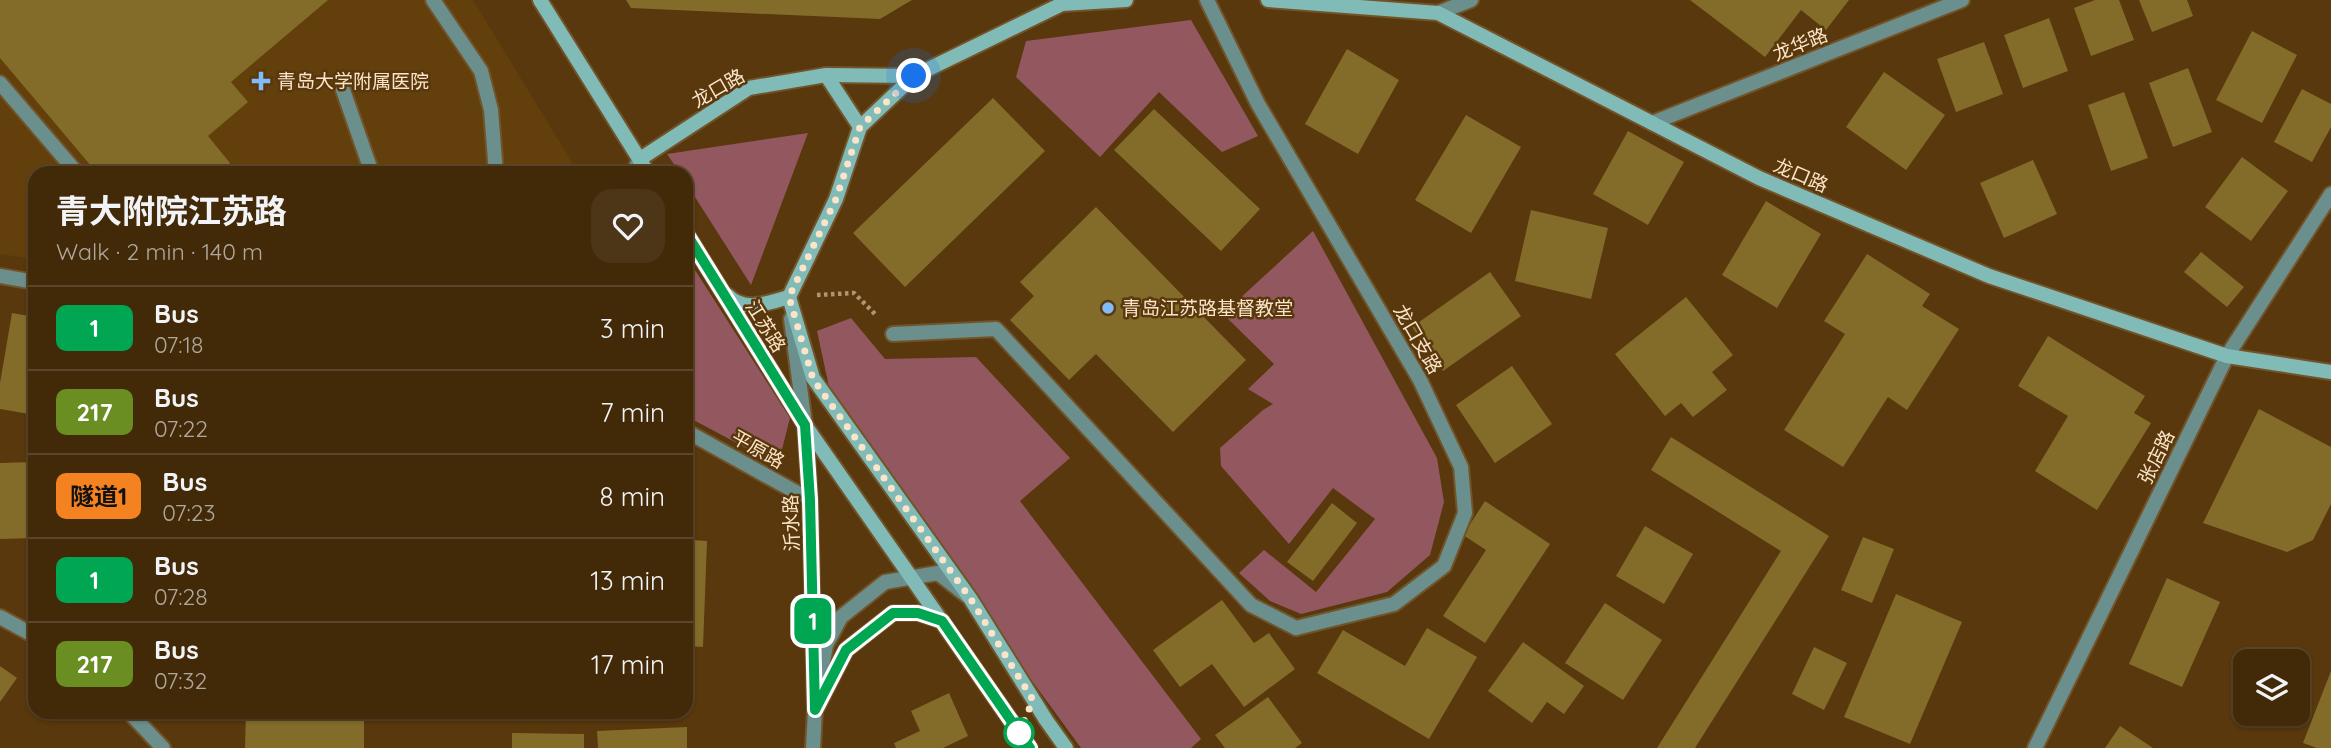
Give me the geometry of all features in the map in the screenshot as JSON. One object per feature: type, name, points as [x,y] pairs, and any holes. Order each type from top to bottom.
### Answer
[{"type":"main road","points":[[540,0],[644,166]]},
{"type":"main road","name":"龙口路","points":[[789,297],[836,199],[860,127],[914,76],[1062,4],[1126,0]]},
{"type":"main road","name":"龙口路","points":[[1268,0],[1438,13],[1759,177],[1989,276],[2227,356],[2331,372]]},
{"type":"main road","points":[[826,75],[860,127]]},
{"type":"main road","name":"龙口路","points":[[639,159],[750,88],[826,75],[914,76]]},
{"type":"main road","name":"江苏路","points":[[693,244],[805,425],[1030,748]]},
{"type":"main road","points":[[721,289],[735,303],[754,306],[789,297]]},
{"type":"main road","name":"江苏路","points":[[789,297],[813,379],[970,598],[1066,748]]},
{"type":"street","points":[[433,0],[481,71],[491,110],[495,166]]},
{"type":"street","name":"龙口支路","points":[[893,334],[996,329],[1251,605],[1296,628],[1394,604],[1444,566],[1465,513],[1461,467],[1420,380],[1258,104],[1207,0]]},
{"type":"street","points":[[1438,13],[1471,0]]},
{"type":"street","name":"龙华路","points":[[1652,123],[1962,0]]},
{"type":"street","points":[[0,83],[72,166]]},
{"type":"street","points":[[343,90],[370,166]]},
{"type":"street","points":[[636,166],[639,159]]},
{"type":"street","name":"张店路","points":[[2035,748],[2227,356],[2331,194]]},
{"type":"street","points":[[0,276],[28,281]]},
{"type":"street","name":"沂水路","points":[[789,297],[805,425],[810,500],[815,710],[813,748]]},
{"type":"street","name":"平原路","points":[[693,435],[810,500]]},
{"type":"street","points":[[815,710],[825,645],[841,617],[885,583],[939,573],[970,598]]},
{"type":"street","points":[[815,710],[846,650],[893,613],[918,613],[942,621]]},
{"type":"street","points":[[0,617],[28,632]]},
{"type":"street","points":[[136,719],[163,748]]},
{"type":"path","points":[[789,297],[854,293],[893,334]]},
{"type":"shaded area","name":"青岛大学附属医院","points":[[0,0],[473,0],[572,162],[570,166],[28,166],[28,258],[0,254]]},
{"type":"shaded area","points":[[1191,20],[1258,136],[1222,152],[1159,92],[1100,157],[1016,77],[1026,41]]},
{"type":"shaded area","points":[[808,133],[751,285],[693,194],[693,166],[675,166],[667,154]]},
{"type":"shaded area","points":[[1313,231],[1437,458],[1444,502],[1430,555],[1387,592],[1301,614],[1270,601],[1239,573],[1264,550],[1316,592],[1375,519],[1333,488],[1289,544],[1221,466],[1220,448],[1273,404],[1248,389],[1274,364],[1223,314]]},
{"type":"shaded area","points":[[693,267],[790,418],[778,465],[693,420]]},
{"type":"shaded area","points":[[851,318],[885,359],[976,357],[1070,458],[1020,501],[1201,739],[1191,748],[1081,748],[834,410],[817,331]]},
{"type":"building","points":[[0,0],[328,0],[231,82],[248,102],[208,136],[230,163],[228,166],[91,166],[0,58]]},
{"type":"building","points":[[626,0],[912,0],[880,19],[631,8]]},
{"type":"building","points":[[1690,0],[1849,0],[1826,30],[1801,10],[1765,57]]},
{"type":"building","points":[[2095,0],[2119,0],[2134,40],[2091,56],[2074,8]]},
{"type":"building","points":[[2139,0],[2187,0],[2193,16],[2152,32]]},
{"type":"building","points":[[2049,18],[2068,71],[2023,88],[2004,35]]},
{"type":"building","points":[[2252,31],[2297,55],[2262,123],[2216,100]]},
{"type":"building","points":[[1984,42],[2003,94],[1956,112],[1937,59]]},
{"type":"building","points":[[1347,49],[1399,80],[1358,154],[1305,124]]},
{"type":"building","points":[[2188,68],[2212,132],[2173,147],[2149,83]]},
{"type":"building","points":[[1884,72],[1945,115],[1906,170],[1846,127]]},
{"type":"building","points":[[2302,89],[2331,104],[2331,127],[2312,162],[2274,142]]},
{"type":"building","points":[[2124,92],[2148,158],[2111,171],[2088,105]]},
{"type":"building","points":[[993,98],[1045,151],[905,287],[853,233]]},
{"type":"building","points":[[1154,109],[1260,209],[1221,251],[1114,150]]},
{"type":"building","points":[[1466,115],[1521,147],[1471,233],[1415,200]]},
{"type":"building","points":[[1628,131],[1684,162],[1648,225],[1593,194]]},
{"type":"building","points":[[2242,157],[2288,191],[2251,241],[2205,207]]},
{"type":"building","points":[[2033,160],[2057,214],[2004,238],[1980,183]]},
{"type":"building","points":[[1766,201],[1821,234],[1777,308],[1722,275]]},
{"type":"building","name":"青岛江苏路基督教堂","points":[[1096,207],[1246,360],[1173,432],[1096,354],[1069,380],[1010,320],[1034,296],[1020,282]]},
{"type":"building","points":[[1531,210],[1608,228],[1591,299],[1515,281]]},
{"type":"building","points":[[2201,252],[2244,287],[2227,307],[2184,272]]},
{"type":"building","points":[[1867,254],[1930,294],[1922,306],[1959,329],[1907,410],[1888,397],[1843,467],[1784,430],[1845,334],[1824,321]]},
{"type":"building","points":[[1490,272],[1521,316],[1443,371],[1412,327]]},
{"type":"building","points":[[1686,297],[1733,355],[1712,372],[1727,390],[1693,417],[1681,403],[1665,416],[1615,354]]},
{"type":"building","points":[[12,313],[28,316],[28,414],[0,409],[0,383]]},
{"type":"building","points":[[2048,336],[2145,396],[2134,413],[2151,423],[2097,510],[2035,471],[2068,416],[2018,386]]},
{"type":"building","points":[[1512,366],[1552,424],[1495,463],[1456,405]]},
{"type":"building","points":[[2259,409],[2331,447],[2331,504],[2313,540],[2287,552],[2203,523]]},
{"type":"building","points":[[1671,437],[1829,536],[1695,748],[1657,748],[1781,551],[1651,470]]},
{"type":"building","points":[[28,462],[28,538],[0,539],[0,463]]},
{"type":"building","points":[[1485,501],[1550,544],[1485,643],[1443,616],[1486,550],[1463,535]]},
{"type":"building","points":[[1332,503],[1357,523],[1313,581],[1287,562]]},
{"type":"building","points":[[1645,526],[1693,554],[1664,604],[1616,576]]},
{"type":"building","points":[[1863,537],[1894,549],[1872,603],[1841,590]]},
{"type":"building","points":[[693,540],[707,541],[703,647],[693,646]]},
{"type":"building","points":[[2167,578],[2220,602],[2182,687],[2129,664]]},
{"type":"building","points":[[1896,594],[1962,622],[1910,744],[1844,717]]},
{"type":"building","points":[[1222,600],[1254,643],[1269,633],[1295,669],[1244,707],[1212,664],[1180,687],[1153,650]]},
{"type":"building","points":[[1605,603],[1662,640],[1623,700],[1565,663]]},
{"type":"building","points":[[1427,628],[1477,657],[1429,739],[1317,673],[1343,630],[1405,666]]},
{"type":"building","points":[[1523,642],[1584,686],[1564,714],[1547,702],[1532,723],[1488,691]]},
{"type":"building","points":[[1814,647],[1847,663],[1824,710],[1792,694]]},
{"type":"building","points":[[0,666],[17,678],[0,702]]},
{"type":"building","points":[[2331,671],[2331,748],[2317,748],[2303,743]]},
{"type":"building","points":[[949,693],[968,736],[943,748],[896,748],[894,743],[920,731],[911,711]]},
{"type":"building","points":[[1268,697],[1302,743],[1295,748],[1225,748],[1215,735]]},
{"type":"building","points":[[246,719],[364,719],[364,748],[245,748]]},
{"type":"building","points":[[2120,726],[2153,748],[2105,748]]},
{"type":"building","points":[[687,727],[687,748],[598,748],[597,731]]},
{"type":"building","points":[[512,733],[584,734],[584,748],[512,748]]},
{"type":"bus line","name":"1","points":[[693,244],[805,425],[810,500],[815,710],[846,650],[893,613],[918,613],[942,621],[1030,748]]},
{"type":"place","name":"青岛大学附属医院","points":[[261,81]]},
{"type":"place","name":"青岛江苏路基督教堂","points":[[1108,308]]},
{"type":"route","points":[[914,76],[860,127],[836,199],[789,297],[813,379],[970,598],[1033,700],[1019,733]]}]
